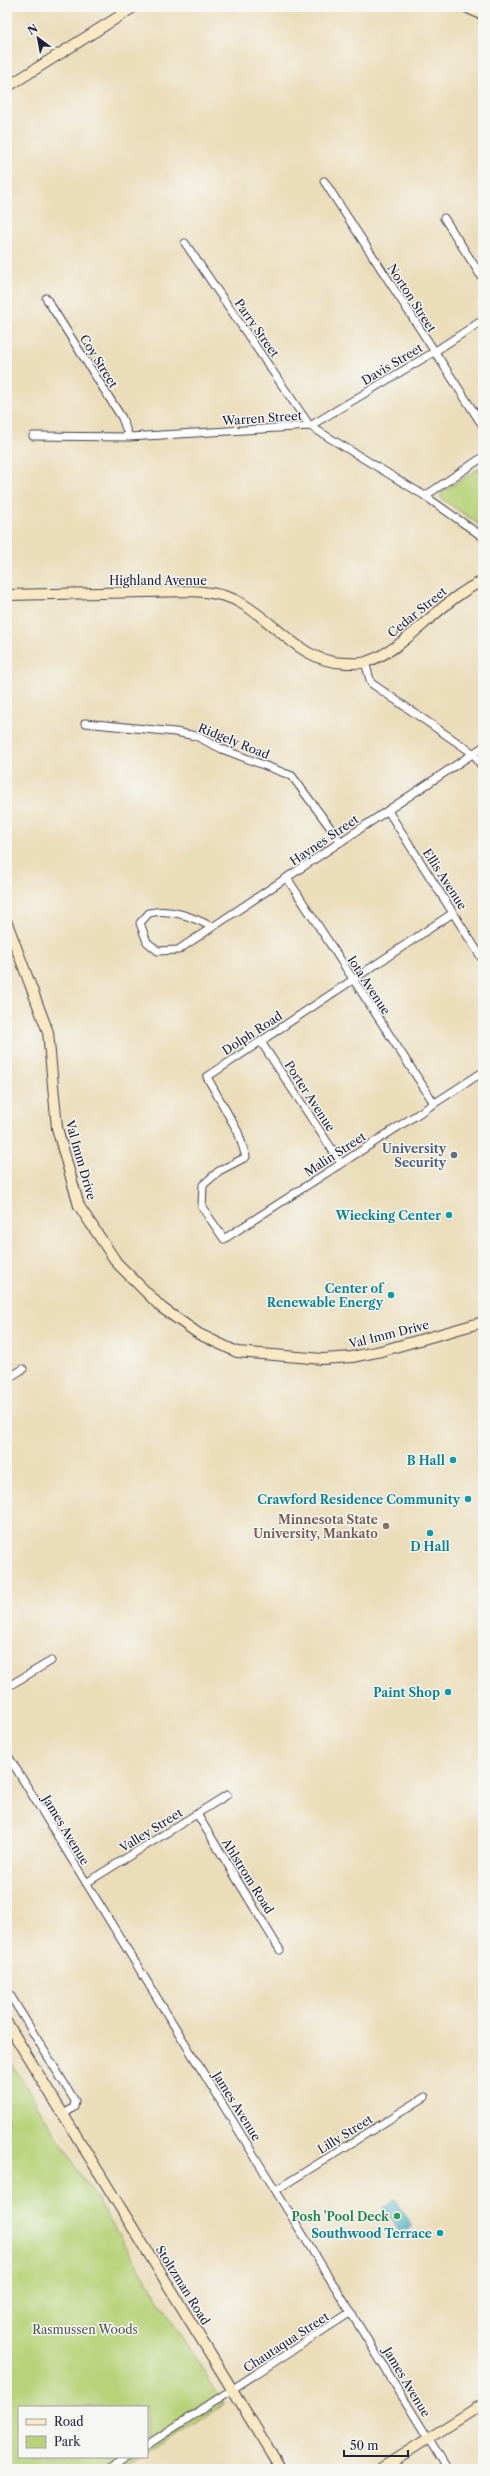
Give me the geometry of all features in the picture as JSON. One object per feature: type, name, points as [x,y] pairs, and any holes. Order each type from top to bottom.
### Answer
[{"type":"street","points":[[7,87],[134,7]]},
{"type":"street","points":[[466,7],[483,15]]},
{"type":"street","name":"Norton Street","points":[[324,181],[483,426]]},
{"type":"street","points":[[444,218],[483,279]]},
{"type":"street","name":"Parry Street","points":[[185,244],[310,426]]},
{"type":"street","name":"Coy Street","points":[[46,298],[122,418],[129,437]]},
{"type":"street","name":"Davis Street","points":[[310,426],[434,352],[483,320]]},
{"type":"street","name":"Warren Street","points":[[33,436],[129,437],[310,426],[425,496],[483,537]]},
{"type":"street","points":[[425,496],[483,457]]},
{"type":"street","name":"Cedar Street","points":[[365,662],[393,648],[447,604],[483,581]]},
{"type":"street","name":"Highland Avenue","points":[[7,595],[192,591],[216,593],[238,601],[259,613],[290,641],[310,655],[339,663],[365,662]]},
{"type":"street","points":[[365,662],[371,683],[474,754],[483,769]]},
{"type":"street","name":"Ridgely Road","points":[[85,723],[175,732],[196,736],[229,752],[292,776],[341,842]]},
{"type":"street","name":"Haynes Street","points":[[212,927],[198,919],[169,911],[149,913],[140,923],[147,942],[158,951],[178,950],[483,748]]},
{"type":"street","name":"Ellis Avenue","points":[[388,811],[483,960]]},
{"type":"street","name":"Iota Avenue","points":[[287,878],[434,1104]]},
{"type":"street","name":"Dolph Road","points":[[207,1215],[202,1207],[203,1185],[219,1171],[246,1158],[238,1132],[207,1077],[453,913]]},
{"type":"street","name":"Val Imm Drive","points":[[7,923],[48,1032],[57,1128],[80,1206],[117,1263],[162,1308],[198,1334],[237,1352],[323,1359],[352,1357],[374,1352],[483,1322]]},
{"type":"street","name":"Porter Avenue","points":[[261,1042],[341,1163]]},
{"type":"street","name":"Malin Street","points":[[207,1215],[224,1239],[483,1072]]},
{"type":"street","points":[[7,1379],[23,1369]]},
{"type":"street","points":[[7,1687],[51,1661]]},
{"type":"street","name":"James Avenue","points":[[7,1754],[447,2469]]},
{"type":"street","name":"Valley Street","points":[[86,1884],[227,1795]]},
{"type":"street","name":"Ahlstrom Road","points":[[197,1814],[280,1950]]},
{"type":"street","points":[[7,1990],[75,2101],[74,2107],[63,2115]]},
{"type":"street","name":"Stoltzman Road","points":[[7,2023],[281,2469]]},
{"type":"street","name":"Lilly Street","points":[[276,2190],[425,2097]]},
{"type":"street","name":"Chautaqua Street","points":[[148,2444],[351,2312]]},
{"type":"street","points":[[380,2469],[483,2404]]},
{"type":"street","points":[[110,2469],[126,2458]]},
{"type":"green space","points":[[483,466],[483,527],[441,498],[442,492]]},
{"type":"green space","name":"Rasmussen Woods","points":[[7,2056],[224,2404],[148,2453],[148,2406],[18,2406],[18,2458],[140,2458],[123,2469],[7,2469]]},
{"type":"water","name":"Posh 'Pool Deck","points":[[395,2199],[412,2226],[400,2233],[383,2207]]},
{"type":"place","name":"University Security","points":[[454,1155]]},
{"type":"place","name":"Wiecking Center","points":[[449,1215]]},
{"type":"place","name":"Center of Renewable Energy","points":[[391,1295]]},
{"type":"place","name":"B Hall","points":[[453,1460]]},
{"type":"place","name":"Crawford Residence Community","points":[[468,1499]]},
{"type":"place","name":"Minnesota State University, Mankato","points":[[386,1526]]},
{"type":"place","name":"D Hall","points":[[430,1533]]},
{"type":"place","name":"Paint Shop","points":[[448,1692]]},
{"type":"place","name":"Posh 'Pool Deck","points":[[397,2216]]},
{"type":"place","name":"Southwood Terrace","points":[[440,2233]]}]
